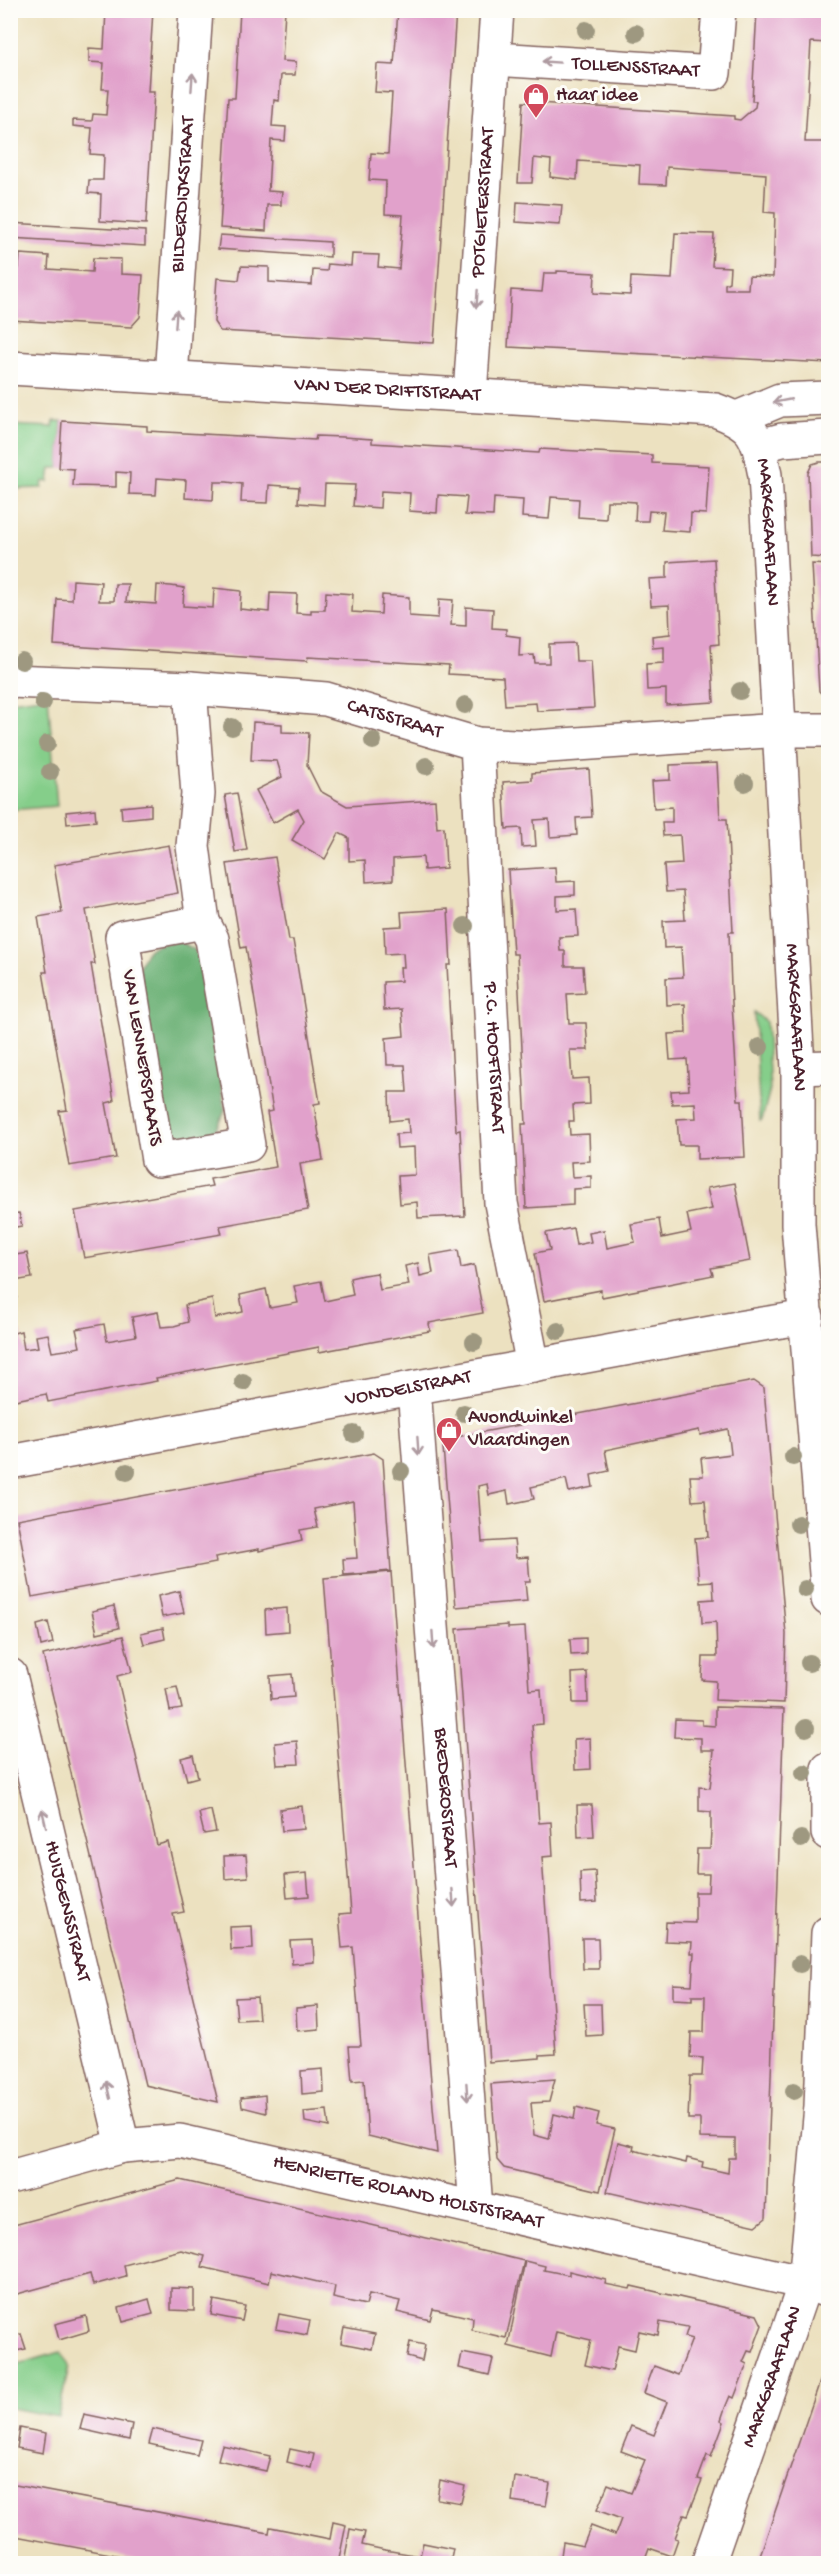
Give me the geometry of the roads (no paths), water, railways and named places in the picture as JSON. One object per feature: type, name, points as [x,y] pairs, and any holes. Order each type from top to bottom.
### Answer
[{"type":"street","name":"BILDERDIJKSTRAAT","points":[[171,377],[196,10]]},
{"type":"street","name":"POTGIETERSTRAAT","points":[[470,394],[495,59],[496,10]]},
{"type":"street","name":"TOLLENSSTRAAT","points":[[495,59],[714,73],[719,10]]},
{"type":"street","name":"VAN DER DRIFTSTRAAT","points":[[10,368],[716,410],[750,433]]},
{"type":"street","points":[[828,398],[780,400],[750,433],[782,440],[828,437]]},
{"type":"street","name":"MARKGRAAFLAAN","points":[[750,433],[765,476],[780,730],[813,1068],[798,1224],[807,1317],[819,1353],[828,1599]]},
{"type":"street","name":"CATSSTRAAT","points":[[10,681],[190,688],[326,699],[477,744],[534,747],[780,730],[828,730]]},
{"type":"street","name":"VAN LENNEPSPLAATS","points":[[190,688],[198,794],[193,846],[203,922],[212,939],[248,1145],[158,1160],[122,937],[203,922]]},
{"type":"street","name":"P.C. HOOFTSTRAAT","points":[[477,744],[501,1203],[533,1366]]},
{"type":"street","name":"VONDELSTRAAT","points":[[10,1462],[807,1317]]},
{"type":"street","name":"BREDEROSTRAAT","points":[[414,1388],[476,2208]]},
{"type":"street","name":"HUIJGENSSTRAAT","points":[[10,1676],[123,2146]]},
{"type":"street","points":[[828,1769],[828,1823]]},
{"type":"street","name":"MARKGRAAFLAAN","points":[[708,2564],[817,2287],[828,1933]]},
{"type":"street","name":"HENRIETTE ROLAND HOLSTSTRAAT","points":[[10,2177],[123,2146],[180,2141],[817,2287]]},
{"type":"place","name":"Haar idee","points":[[536,119]]},
{"type":"place","name":"Avondwinkel Vlaardingen","points":[[449,1453]]}]
